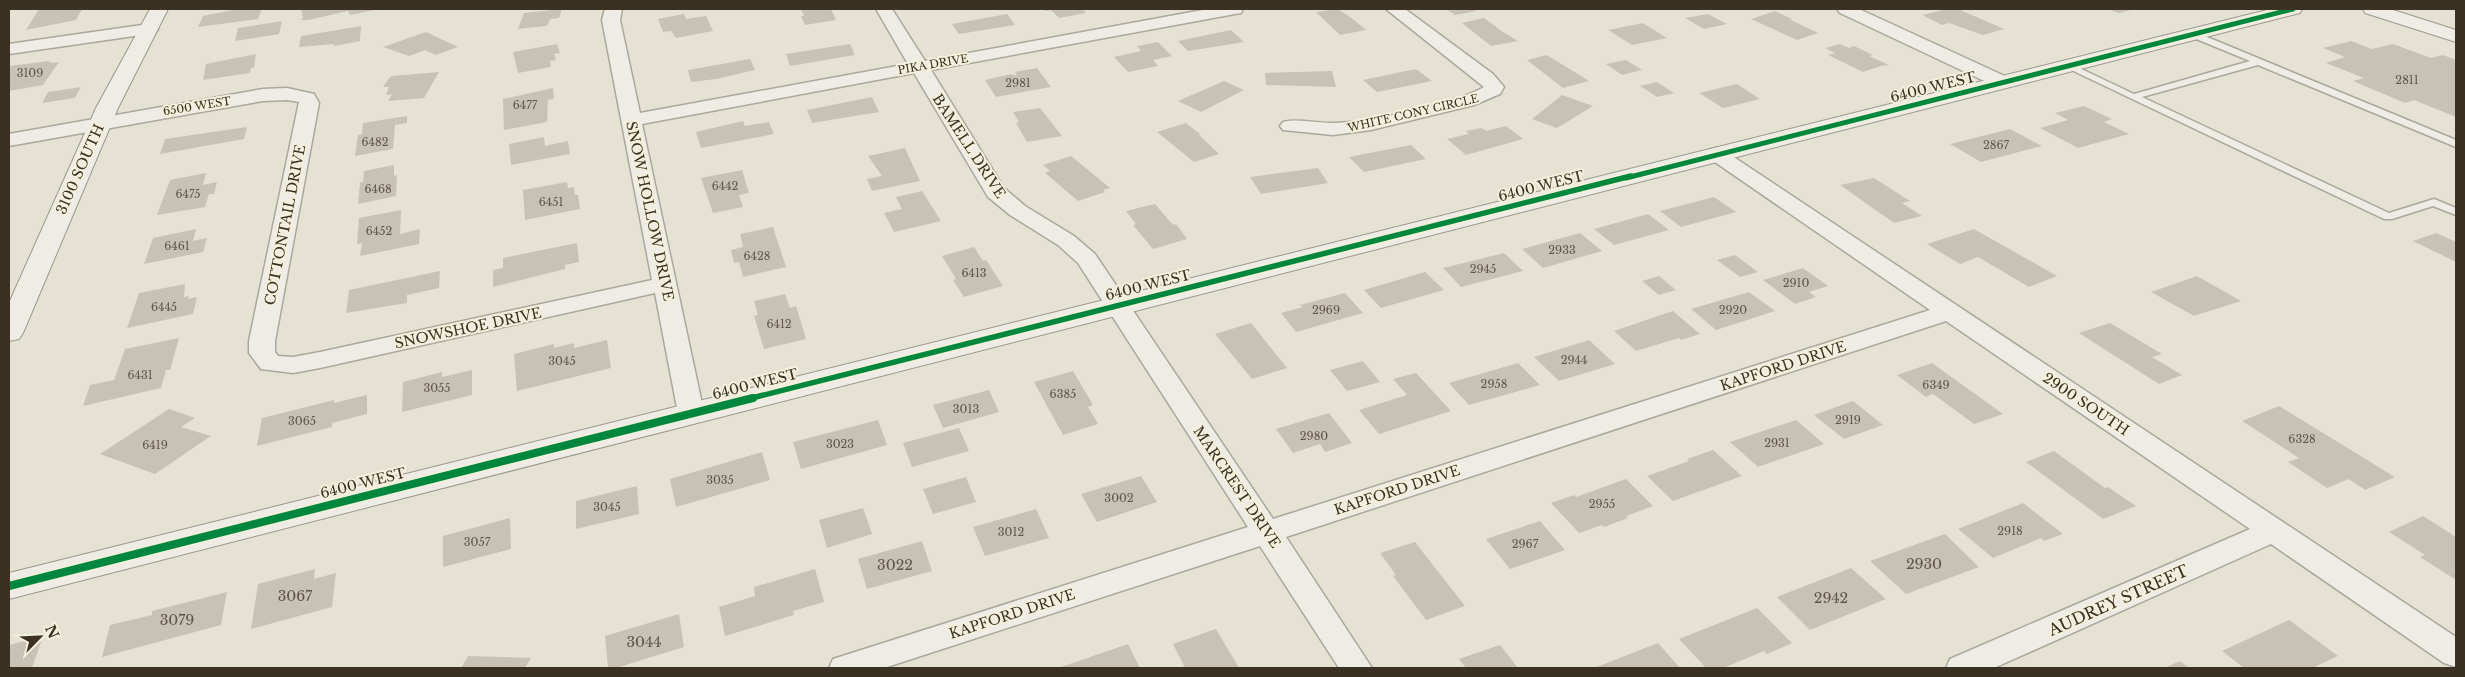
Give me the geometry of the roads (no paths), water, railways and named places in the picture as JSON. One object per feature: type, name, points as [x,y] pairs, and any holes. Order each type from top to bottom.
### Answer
[{"type":"street","name":"SNOW HOLLOW DRIVE","points":[[613,9],[611,20],[691,413]]},
{"type":"street","name":"BAMELL DRIVE","points":[[884,9],[996,192],[1019,213],[1066,240],[1081,252],[1117,306]]},
{"type":"street","points":[[1139,9],[1153,24]]},
{"type":"street","name":"PIKA DRIVE","points":[[631,120],[1235,9]]},
{"type":"street","name":"WHITE CONY CIRCLE","points":[[1290,126],[1328,129],[1360,126],[1474,101],[1487,96],[1493,90],[1495,87],[1486,78],[1394,9]]},
{"type":"street","points":[[1846,9],[2002,82]]},
{"type":"street","name":"6400 WEST","points":[[9,586],[2293,9]]},
{"type":"street","points":[[2372,9],[2456,36]]},
{"type":"street","points":[[9,50],[154,19]]},
{"type":"street","name":"3100 SOUTH","points":[[9,333],[118,84],[154,19]]},
{"type":"street","name":"6500 WEST","points":[[9,140],[101,122],[263,95],[294,94]]},
{"type":"street","name":"COTTONTAIL DRIVE","points":[[270,363],[262,354],[262,341],[309,103],[307,98],[294,94]]},
{"type":"street","name":"2900 SOUTH","points":[[1716,154],[2456,654]]},
{"type":"street","name":"SNOWSHOE DRIVE","points":[[270,363],[293,365],[320,360],[665,284]]},
{"type":"street","name":"MARCREST DRIVE","points":[[1117,306],[1356,668]]},
{"type":"street","name":"KAPFORD DRIVE","points":[[845,668],[1950,312]]},
{"type":"street","name":"AUDREY STREET","points":[[1980,665],[2274,531]]},
{"type":"lane","points":[[2192,34],[2456,144]]},
{"type":"lane","points":[[2133,97],[2258,62]]},
{"type":"lane","points":[[2068,66],[2388,217],[2434,202],[2456,212]]}]
